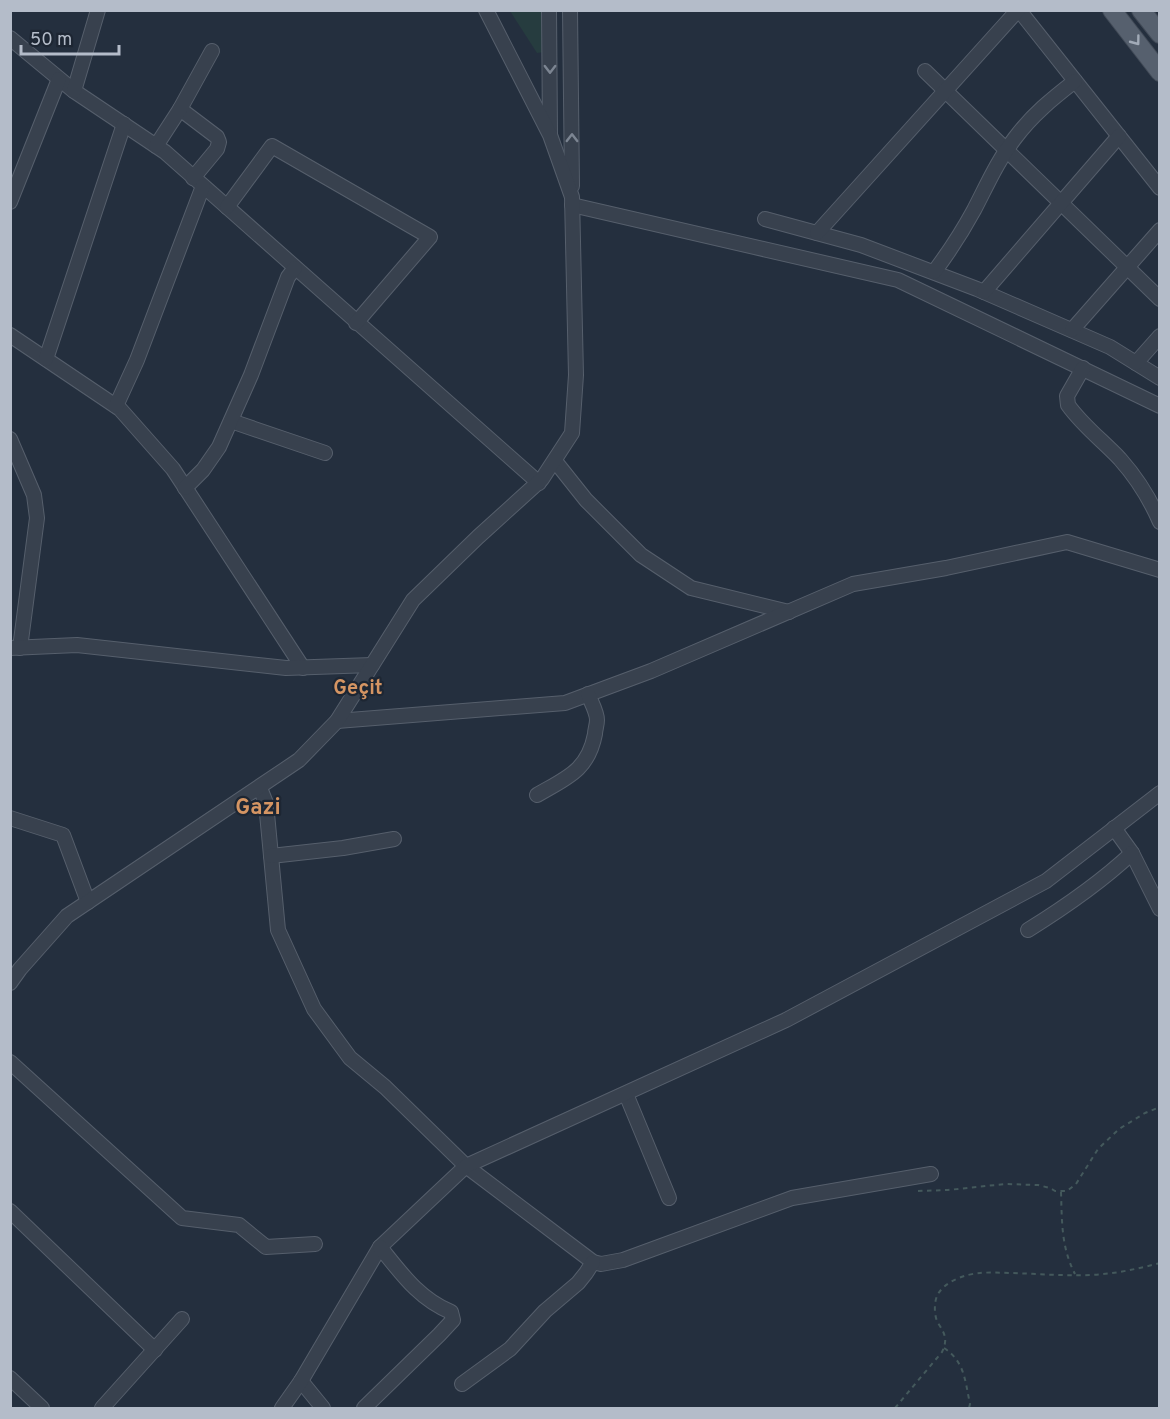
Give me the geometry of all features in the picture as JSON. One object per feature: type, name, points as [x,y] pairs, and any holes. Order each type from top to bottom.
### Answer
[{"type":"main road","points":[[1112,10],[1160,72]]},
{"type":"main road","points":[[1141,10],[1160,34]]},
{"type":"street","points":[[74,91],[98,10]]},
{"type":"street","points":[[486,10],[550,135],[572,201]]},
{"type":"street","points":[[549,10],[550,135]]},
{"type":"street","points":[[10,983],[67,916],[299,760],[337,721],[413,600],[478,537],[543,479],[572,433],[576,375],[570,10]]},
{"type":"street","points":[[818,233],[1019,10],[1160,188]]},
{"type":"street","points":[[10,38],[74,91],[165,152],[539,483]]},
{"type":"street","points":[[156,146],[180,109],[212,51]]},
{"type":"street","points":[[925,71],[1160,299]]},
{"type":"street","points":[[10,201],[59,79]]},
{"type":"street","points":[[934,272],[965,226],[993,171],[1025,124],[1057,94],[1075,81]]},
{"type":"street","points":[[116,406],[137,360],[198,182],[218,149],[217,137],[180,109]]},
{"type":"street","points":[[46,359],[124,124]]},
{"type":"street","points":[[984,292],[1119,136]]},
{"type":"street","points":[[227,207],[272,147],[430,237],[356,323]]},
{"type":"street","points":[[572,201],[898,280],[1160,406]]},
{"type":"street","points":[[765,219],[861,245],[984,292],[1110,347],[1160,378]]},
{"type":"street","points":[[1072,330],[1160,230]]},
{"type":"street","points":[[185,488],[203,470],[219,447],[259,355],[288,276],[295,268]]},
{"type":"street","points":[[10,335],[120,409],[173,469],[303,668]]},
{"type":"street","points":[[1136,363],[1160,336]]},
{"type":"street","points":[[1083,368],[1067,396],[1068,405],[1121,460],[1151,504],[1160,522]]},
{"type":"street","points":[[231,421],[325,453]]},
{"type":"street","points":[[10,439],[30,484],[36,507],[36,529],[15,648],[77,645],[286,668],[372,665]]},
{"type":"street","points":[[555,460],[586,500],[641,555],[691,588],[789,612]]},
{"type":"street","points":[[337,721],[565,703],[651,671],[853,585],[1067,542],[1159,570]]},
{"type":"street","points":[[537,795],[575,772],[589,755],[597,719],[588,694]]},
{"type":"street","points":[[260,788],[266,803],[278,930],[314,1009],[350,1058],[385,1087],[466,1167],[592,1262],[602,1264],[623,1260],[792,1198],[931,1174]]},
{"type":"street","points":[[282,1408],[301,1381],[380,1247],[466,1167],[786,1020],[1046,881],[1160,793]]},
{"type":"street","points":[[10,818],[63,834],[88,902]]},
{"type":"street","points":[[1114,828],[1132,854],[1160,909]]},
{"type":"street","points":[[271,856],[343,848],[394,839]]},
{"type":"street","points":[[1028,930],[1081,896],[1132,854]]},
{"type":"street","points":[[10,1062],[182,1218],[239,1226],[266,1247],[315,1244]]},
{"type":"street","points":[[626,1094],[669,1198]]},
{"type":"street","points":[[10,1211],[155,1350]]},
{"type":"street","points":[[364,1408],[451,1324],[453,1317],[451,1312],[428,1300],[413,1287],[380,1247]]},
{"type":"street","points":[[462,1384],[510,1349],[545,1311],[578,1283],[592,1262]]},
{"type":"street","points":[[102,1408],[182,1319]]},
{"type":"street","points":[[10,1378],[42,1408]]},
{"type":"street","points":[[301,1381],[322,1408]]},
{"type":"path","points":[[896,1180],[905,1189],[919,1191],[1005,1184],[1044,1186],[1061,1192],[1076,1184],[1098,1149],[1119,1129],[1145,1113],[1160,1107]]},
{"type":"path","points":[[1061,1192],[1064,1244],[1075,1275]]},
{"type":"path","points":[[895,1408],[942,1352],[945,1337],[937,1322],[935,1305],[938,1294],[959,1278],[981,1273],[1075,1275],[1113,1273],[1160,1263]]},
{"type":"path","points":[[944,1347],[962,1366],[969,1408]]},
{"type":"green space","points":[[510,11],[544,11],[545,52],[537,53]]},
{"type":"district","name":"Geçit","points":[[358,687]]},
{"type":"district","name":"Gazi","points":[[258,806]]}]
